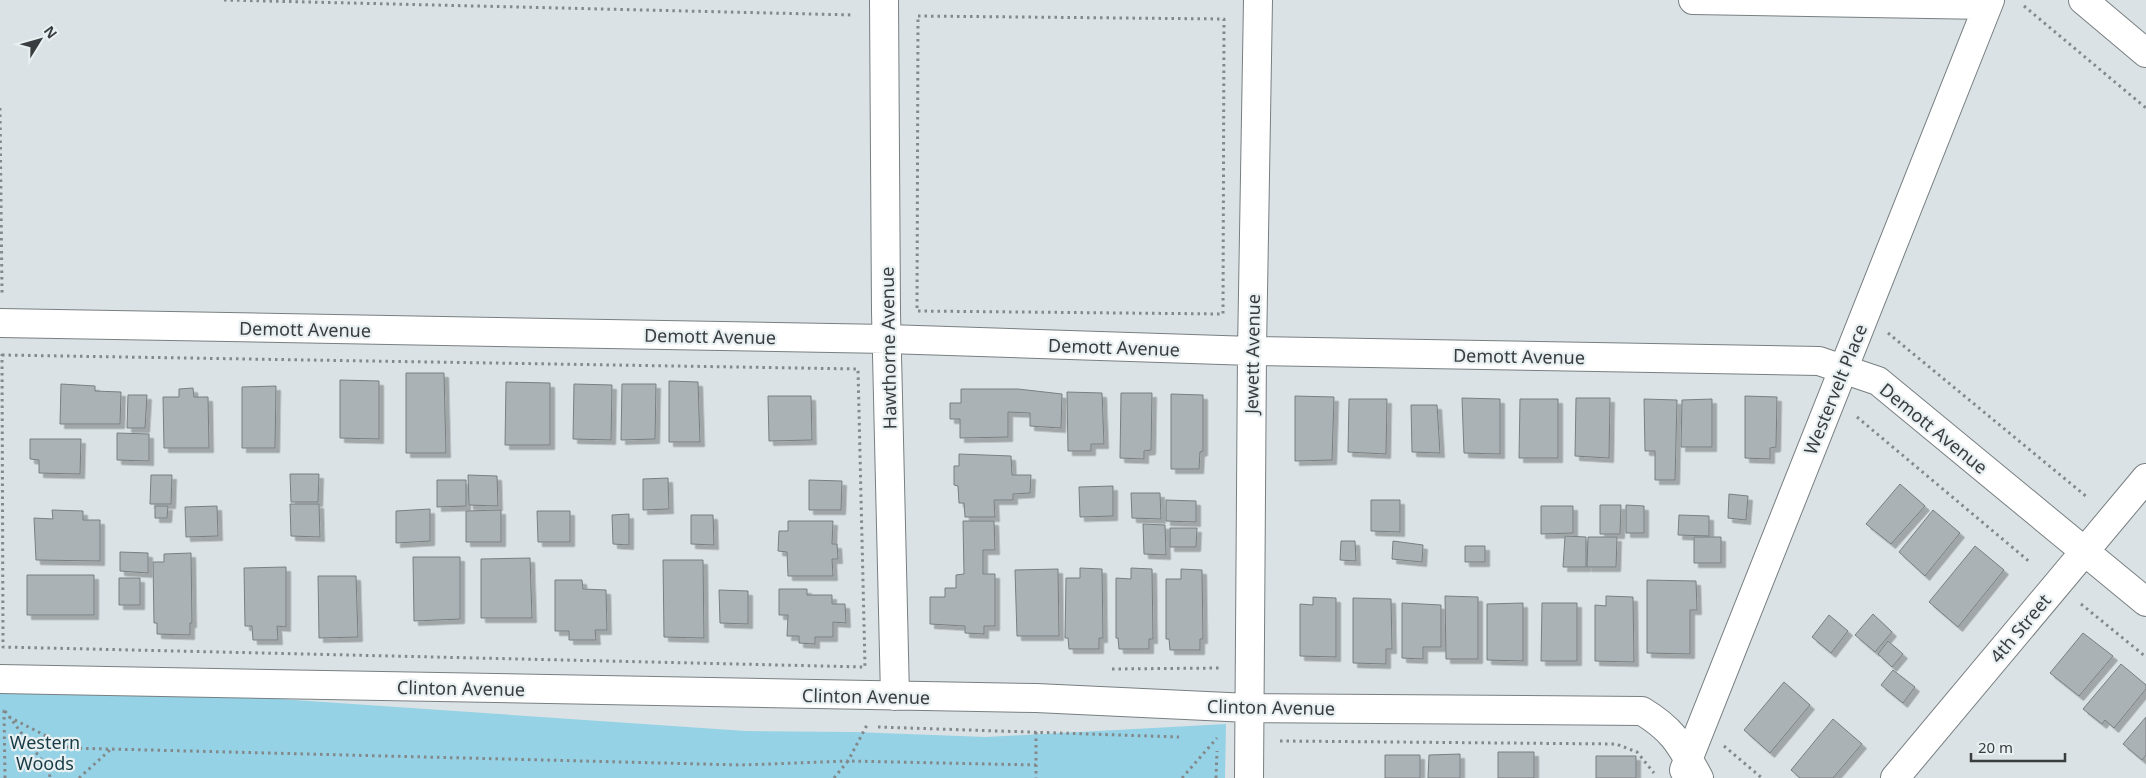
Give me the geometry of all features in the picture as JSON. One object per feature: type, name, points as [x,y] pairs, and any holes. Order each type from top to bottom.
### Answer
[{"type":"street","name":"Hawthorne Avenue","points":[[884,0],[887,339],[895,696]]},
{"type":"street","name":"Jewett Avenue","points":[[1249,778],[1252,352],[1258,0]]},
{"type":"street","points":[[1693,0],[1989,3]]},
{"type":"street","points":[[2083,0],[2146,53]]},
{"type":"street","name":"Westervelt Place","points":[[1690,772],[1843,369],[1989,3]]},
{"type":"street","name":"Demott Avenue","points":[[0,323],[887,339],[1252,352],[1819,361],[1878,381],[2146,602]]},
{"type":"street","name":"4th Street","points":[[1895,778],[2146,478]]},
{"type":"street","name":"Clinton Avenue","points":[[0,678],[1036,698],[1249,708],[1642,711],[1663,723],[1678,740],[1690,772]]},
{"type":"path","points":[[224,0],[855,15],[855,25]]},
{"type":"path","points":[[2024,6],[2146,108]]},
{"type":"path","points":[[918,16],[1224,19],[1223,314],[917,311],[918,16]]},
{"type":"path","points":[[0,108],[2,293],[12,293]]},
{"type":"path","points":[[1886,332],[2087,497]]},
{"type":"path","points":[[2,355],[858,369],[865,667],[3,647],[2,355]]},
{"type":"path","points":[[1854,414],[2031,563]]},
{"type":"path","points":[[2081,604],[2146,657]]},
{"type":"path","points":[[1111,669],[1219,670],[1219,660]]},
{"type":"path","points":[[5,778],[4,711],[14,711]]},
{"type":"path","points":[[50,778],[49,770],[9,717],[70,748],[110,750],[741,765],[848,761],[1036,765]]},
{"type":"path","points":[[857,727],[1188,737]]},
{"type":"path","points":[[1036,732],[1036,778]]},
{"type":"path","points":[[1208,738],[1217,738]]},
{"type":"path","points":[[1182,778],[1217,738]]},
{"type":"path","points":[[1216,778],[1217,738]]},
{"type":"path","points":[[834,778],[848,761],[860,740]]},
{"type":"path","points":[[1280,741],[1616,744],[1637,752],[1654,773]]},
{"type":"path","points":[[1721,743],[1762,778]]},
{"type":"path","points":[[78,778],[110,750]]},
{"type":"green space","name":"Western Woods","points":[[0,680],[746,731],[854,732],[986,737],[1226,724],[1225,778],[0,778]]},
{"type":"building","points":[[406,373],[444,373],[446,453],[406,453]]},
{"type":"building","points":[[340,380],[379,381],[379,439],[340,438]]},
{"type":"building","points":[[669,381],[698,382],[700,442],[669,442]]},
{"type":"building","points":[[506,382],[550,383],[550,445],[505,445]]},
{"type":"building","points":[[61,384],[95,386],[95,391],[121,392],[120,424],[60,424]]},
{"type":"building","points":[[574,384],[612,385],[611,440],[573,439]]},
{"type":"building","points":[[622,384],[656,384],[655,439],[621,440]]},
{"type":"building","points":[[276,386],[275,448],[242,448],[242,387]]},
{"type":"building","points":[[193,388],[194,397],[208,397],[209,448],[164,448],[163,397],[179,397],[179,389]]},
{"type":"building","points":[[961,389],[1018,389],[1062,394],[1061,428],[1030,426],[1030,413],[1008,412],[1008,437],[960,438],[960,419],[950,419],[950,403],[961,403]]},
{"type":"building","points":[[1067,392],[1102,393],[1104,444],[1091,444],[1091,451],[1068,451]]},
{"type":"building","points":[[1121,393],[1152,393],[1151,450],[1144,451],[1144,459],[1120,458]]},
{"type":"building","points":[[1171,394],[1203,395],[1203,451],[1200,452],[1199,469],[1171,469]]},
{"type":"building","points":[[128,395],[147,395],[145,428],[127,428]]},
{"type":"building","points":[[768,396],[811,396],[812,440],[769,441]]},
{"type":"building","points":[[1295,396],[1334,397],[1332,460],[1295,461]]},
{"type":"building","points":[[1745,396],[1777,397],[1776,447],[1770,448],[1770,459],[1745,458]]},
{"type":"building","points":[[1462,398],[1500,399],[1500,454],[1464,453]]},
{"type":"building","points":[[1576,398],[1610,398],[1609,458],[1575,456]]},
{"type":"building","points":[[1349,399],[1387,399],[1386,454],[1348,452]]},
{"type":"building","points":[[1520,399],[1558,399],[1558,458],[1519,458]]},
{"type":"building","points":[[1644,399],[1677,400],[1675,480],[1655,480],[1655,451],[1645,451]]},
{"type":"building","points":[[1712,399],[1712,447],[1681,447],[1682,400]]},
{"type":"building","points":[[1411,405],[1437,405],[1440,453],[1412,452]]},
{"type":"building","points":[[117,433],[149,434],[149,461],[117,460]]},
{"type":"building","points":[[30,439],[81,439],[80,474],[39,473],[39,460],[30,459]]},
{"type":"building","points":[[959,454],[1011,456],[1012,475],[1031,475],[1030,493],[1013,494],[1013,500],[994,500],[995,517],[965,517],[964,503],[959,503],[958,486],[954,485],[954,466],[959,466]]},
{"type":"building","points":[[290,474],[319,474],[318,502],[291,502]]},
{"type":"building","points":[[151,475],[172,475],[171,504],[150,504]]},
{"type":"building","points":[[468,475],[497,476],[498,506],[469,505]]},
{"type":"building","points":[[668,478],[669,509],[643,510],[643,479]]},
{"type":"building","points":[[437,480],[466,480],[466,506],[437,507]]},
{"type":"building","points":[[809,480],[842,481],[841,510],[809,510]]},
{"type":"building","points":[[1900,484],[1925,506],[1891,544],[1866,524]]},
{"type":"building","points":[[1113,486],[1113,516],[1080,517],[1079,487]]},
{"type":"building","points":[[1131,493],[1160,493],[1161,519],[1132,518]]},
{"type":"building","points":[[1729,494],[1748,496],[1746,520],[1728,518]]},
{"type":"building","points":[[1166,500],[1196,501],[1196,522],[1166,521]]},
{"type":"building","points":[[1371,500],[1400,500],[1400,532],[1371,531]]},
{"type":"building","points":[[290,504],[319,504],[320,537],[291,536]]},
{"type":"building","points":[[1600,505],[1621,505],[1620,534],[1600,534]]},
{"type":"building","points":[[1626,505],[1644,506],[1644,533],[1626,533]]},
{"type":"building","points":[[155,506],[168,506],[167,518],[155,518]]},
{"type":"building","points":[[217,506],[218,536],[186,537],[185,507]]},
{"type":"building","points":[[1541,506],[1573,506],[1573,533],[1541,534]]},
{"type":"building","points":[[430,509],[430,541],[396,543],[396,511]]},
{"type":"building","points":[[52,510],[83,511],[83,520],[100,520],[100,561],[36,560],[34,518],[53,519]]},
{"type":"building","points":[[501,510],[501,542],[466,542],[466,511]]},
{"type":"building","points":[[1933,510],[1960,533],[1925,576],[1899,552]]},
{"type":"building","points":[[537,511],[570,511],[570,542],[538,542]]},
{"type":"building","points":[[629,514],[629,545],[613,544],[612,515]]},
{"type":"building","points":[[691,515],[713,515],[714,545],[691,544]]},
{"type":"building","points":[[1679,515],[1709,516],[1709,536],[1678,535]]},
{"type":"building","points":[[788,521],[833,521],[832,544],[837,544],[838,559],[832,559],[833,576],[788,576],[787,552],[778,551],[779,531],[788,531]]},
{"type":"building","points":[[963,521],[994,521],[995,550],[983,550],[983,574],[995,574],[995,626],[984,626],[984,634],[965,633],[965,626],[930,624],[930,597],[945,597],[945,588],[956,588],[956,575],[964,574]]},
{"type":"building","points":[[1143,524],[1165,525],[1166,555],[1144,554]]},
{"type":"building","points":[[1170,528],[1197,528],[1196,547],[1170,547]]},
{"type":"building","points":[[1565,536],[1586,537],[1586,567],[1563,567]]},
{"type":"building","points":[[1588,537],[1617,537],[1616,567],[1587,567]]},
{"type":"building","points":[[1694,537],[1721,537],[1721,563],[1694,563]]},
{"type":"building","points":[[1341,541],[1355,541],[1356,561],[1340,560]]},
{"type":"building","points":[[1393,541],[1423,545],[1422,562],[1392,559]]},
{"type":"building","points":[[1465,546],[1485,546],[1485,562],[1465,562]]},
{"type":"building","points":[[1975,546],[2004,570],[1958,627],[1929,602]]},
{"type":"building","points":[[120,552],[148,553],[148,573],[120,571]]},
{"type":"building","points":[[191,553],[192,623],[190,623],[190,635],[157,634],[157,623],[154,623],[153,562],[164,562],[164,554]]},
{"type":"building","points":[[413,557],[460,557],[460,619],[414,621]]},
{"type":"building","points":[[530,558],[532,618],[481,618],[481,559]]},
{"type":"building","points":[[663,560],[703,560],[704,638],[664,637]]},
{"type":"building","points":[[286,567],[286,627],[277,626],[278,640],[253,640],[252,626],[245,626],[244,568]]},
{"type":"building","points":[[1080,568],[1102,569],[1103,638],[1099,638],[1099,649],[1069,649],[1068,638],[1065,638],[1066,578],[1080,578]]},
{"type":"building","points":[[1131,568],[1152,569],[1153,639],[1149,639],[1149,649],[1119,649],[1118,638],[1116,638],[1116,578],[1131,579]]},
{"type":"building","points":[[1058,569],[1059,636],[1017,636],[1015,570]]},
{"type":"building","points":[[1181,569],[1202,570],[1203,639],[1200,639],[1200,650],[1170,650],[1169,639],[1166,639],[1166,579],[1181,579]]},
{"type":"building","points":[[27,575],[94,575],[94,615],[27,615]]},
{"type":"building","points":[[318,576],[356,576],[358,637],[319,638]]},
{"type":"building","points":[[119,578],[140,578],[140,605],[119,605]]},
{"type":"building","points":[[555,580],[582,580],[583,589],[606,590],[607,630],[595,630],[596,640],[569,640],[569,631],[555,631]]},
{"type":"building","points":[[1647,580],[1696,581],[1697,610],[1690,610],[1690,654],[1647,653]]},
{"type":"building","points":[[779,589],[807,589],[807,595],[832,595],[832,604],[845,604],[846,623],[833,622],[833,637],[815,637],[815,644],[799,643],[799,636],[787,636],[788,615],[779,615]]},
{"type":"building","points":[[719,590],[748,591],[748,624],[720,623]]},
{"type":"building","points":[[1445,596],[1478,597],[1478,659],[1446,659]]},
{"type":"building","points":[[1606,596],[1633,597],[1634,662],[1595,661],[1595,605],[1606,606]]},
{"type":"building","points":[[1313,597],[1336,598],[1336,657],[1300,656],[1300,604],[1313,605]]},
{"type":"building","points":[[1353,598],[1391,599],[1392,649],[1386,649],[1386,664],[1353,663]]},
{"type":"building","points":[[1402,603],[1441,605],[1441,647],[1423,647],[1423,659],[1402,658]]},
{"type":"building","points":[[1523,603],[1523,661],[1487,660],[1487,604]]},
{"type":"building","points":[[1542,603],[1577,603],[1577,661],[1541,661]]},
{"type":"building","points":[[1873,614],[1892,632],[1875,652],[1855,635]]},
{"type":"building","points":[[1829,615],[1848,631],[1831,653],[1812,637]]},
{"type":"building","points":[[2083,633],[2113,656],[2079,696],[2050,673]]},
{"type":"building","points":[[1888,641],[1903,654],[1892,667],[1878,654]]},
{"type":"building","points":[[2121,664],[2146,685],[2146,689],[2114,728],[2105,720],[2102,724],[2083,709]]},
{"type":"building","points":[[1893,670],[1915,687],[1903,703],[1881,685]]},
{"type":"building","points":[[1784,682],[1810,705],[1770,753],[1744,730]]},
{"type":"building","points":[[2146,717],[2146,755],[2142,760],[2123,744]]},
{"type":"building","points":[[1833,719],[1862,744],[1833,778],[1800,778],[1791,770]]},
{"type":"building","points":[[1498,752],[1534,752],[1534,778],[1498,778]]},
{"type":"building","points":[[1460,754],[1460,778],[1428,778],[1429,755]]},
{"type":"building","points":[[1385,755],[1420,755],[1420,778],[1385,778]]},
{"type":"building","points":[[1596,756],[1636,756],[1636,778],[1596,778]]}]
